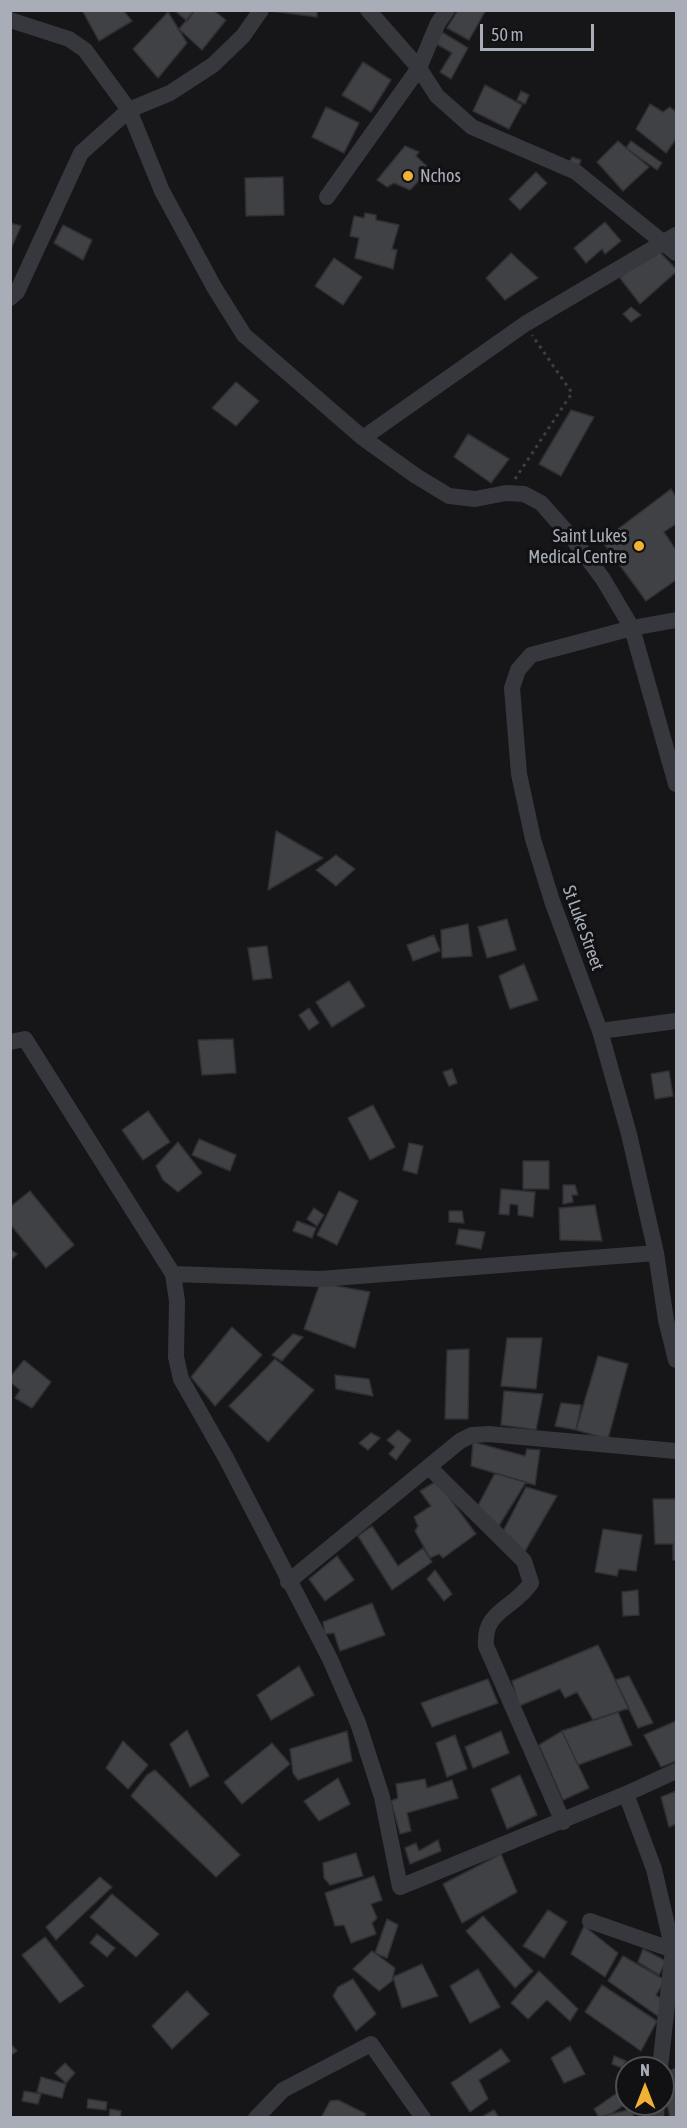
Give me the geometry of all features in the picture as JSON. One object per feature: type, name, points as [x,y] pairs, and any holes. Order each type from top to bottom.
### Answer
[{"type":"street","points":[[10,298],[17,292],[67,177],[81,153],[129,110],[170,93],[213,65],[243,36],[261,10]]},
{"type":"street","points":[[368,10],[419,68],[437,96],[472,127],[576,172],[669,239],[676,253]]},
{"type":"street","points":[[327,197],[419,68],[438,23],[447,10]]},
{"type":"street","points":[[10,20],[69,39],[85,50],[129,110],[162,191],[214,287],[244,335],[363,438],[449,496],[475,499],[506,493],[524,494],[541,503],[573,539],[603,579],[632,628],[676,784]]},
{"type":"street","points":[[363,438],[525,324],[669,239]]},
{"type":"street","name":"St Luke Street","points":[[676,620],[632,628],[531,655],[518,670],[512,688],[519,774],[533,839],[552,901],[600,1031],[629,1134],[656,1253],[666,1320],[676,1360]]},
{"type":"street","points":[[600,1031],[676,1021]]},
{"type":"street","points":[[10,1042],[25,1039],[173,1274],[177,1301],[176,1357],[181,1379],[226,1458],[288,1582],[330,1659],[358,1723],[382,1797],[400,1887],[563,1822],[676,1771]]},
{"type":"street","points":[[173,1274],[320,1279],[656,1253]]},
{"type":"street","points":[[288,1582],[430,1468],[460,1441],[481,1434],[676,1451]]},
{"type":"street","points":[[430,1468],[524,1561],[529,1572],[531,1583],[523,1595],[489,1621],[485,1631],[486,1646],[563,1822]]},
{"type":"street","points":[[626,1794],[654,1869],[673,1950],[661,2056]]},
{"type":"street","points":[[590,1921],[673,1950]]},
{"type":"street","points":[[256,2118],[283,2090],[371,2044],[423,2118]]},
{"type":"path","points":[[506,493],[572,393],[525,324]]},
{"type":"building","points":[[82,10],[123,10],[132,21],[99,41]]},
{"type":"building","points":[[174,10],[195,10],[187,21]]},
{"type":"building","points":[[195,10],[213,10],[226,20],[202,50],[179,29]]},
{"type":"building","points":[[271,10],[317,10],[317,17],[271,11]]},
{"type":"building","points":[[458,10],[486,10],[469,40],[447,28]]},
{"type":"building","points":[[168,12],[187,43],[158,78],[133,49]]},
{"type":"building","points":[[440,31],[468,48],[451,79],[440,72],[452,53],[435,43]]},
{"type":"building","points":[[363,62],[391,80],[371,112],[342,95]]},
{"type":"building","points":[[485,85],[522,105],[509,129],[473,111]]},
{"type":"building","points":[[521,91],[529,95],[525,104],[517,100]]},
{"type":"building","points":[[650,104],[663,112],[670,107],[676,112],[676,139],[666,153],[636,129]]},
{"type":"building","points":[[326,107],[359,123],[344,153],[312,137]]},
{"type":"building","points":[[618,141],[649,167],[623,191],[597,162]]},
{"type":"building","points":[[631,141],[662,163],[657,170],[626,148]]},
{"type":"building","points":[[405,146],[419,152],[416,156],[430,169],[410,190],[394,183],[387,187],[377,180]]},
{"type":"building","points":[[572,157],[581,160],[578,169],[568,165]]},
{"type":"building","points":[[536,172],[547,183],[520,210],[509,199]]},
{"type":"building","points":[[283,177],[284,215],[246,216],[245,178]]},
{"type":"building","points":[[365,213],[376,215],[376,220],[399,225],[392,249],[397,250],[393,269],[355,258],[359,238],[350,236],[354,216],[364,218]]},
{"type":"building","points":[[605,222],[621,241],[605,254],[602,249],[586,263],[574,248]]},
{"type":"building","points":[[10,223],[21,226],[10,251]]},
{"type":"building","points":[[63,225],[92,240],[83,260],[54,243]]},
{"type":"building","points":[[655,247],[676,269],[676,272],[640,304],[620,278]]},
{"type":"building","points":[[511,253],[538,278],[505,300],[486,278]]},
{"type":"building","points":[[334,258],[362,277],[343,305],[315,286]]},
{"type":"building","points":[[631,307],[641,315],[631,322],[623,314]]},
{"type":"building","points":[[236,382],[259,401],[236,426],[212,408]]},
{"type":"building","points":[[571,410],[594,417],[561,476],[539,464]]},
{"type":"building","points":[[468,434],[509,459],[491,483],[454,457]]},
{"type":"building","name":"Saint Lukes Medical Centre","points":[[671,489],[676,497],[676,524],[664,532],[676,550],[676,580],[646,601],[602,541]]},
{"type":"building","points":[[276,831],[323,858],[268,890]]},
{"type":"building","points":[[336,855],[355,869],[336,886],[316,870]]},
{"type":"building","points":[[507,919],[516,950],[487,958],[478,927]]},
{"type":"building","points":[[468,924],[472,956],[442,958],[441,930]]},
{"type":"building","points":[[434,935],[440,951],[413,961],[407,945]]},
{"type":"building","points":[[267,946],[272,978],[253,980],[248,948]]},
{"type":"building","points":[[524,964],[538,1000],[510,1009],[499,976]]},
{"type":"building","points":[[349,981],[365,1006],[332,1027],[316,1002]]},
{"type":"building","points":[[309,1008],[319,1023],[309,1030],[299,1015]]},
{"type":"building","points":[[233,1039],[236,1073],[202,1075],[198,1040]]},
{"type":"building","points":[[452,1069],[457,1083],[449,1086],[443,1072]]},
{"type":"building","points":[[669,1071],[673,1096],[655,1099],[651,1074]]},
{"type":"building","points":[[373,1105],[395,1147],[370,1160],[348,1118]]},
{"type":"building","points":[[148,1111],[170,1142],[143,1160],[122,1130]]},
{"type":"building","points":[[199,1139],[236,1155],[230,1171],[192,1155]]},
{"type":"building","points":[[178,1142],[202,1173],[178,1192],[163,1180],[156,1166]]},
{"type":"building","points":[[409,1143],[423,1146],[417,1174],[403,1170]]},
{"type":"building","points":[[523,1161],[549,1161],[549,1189],[523,1189]]},
{"type":"building","points":[[563,1185],[575,1185],[578,1195],[572,1195],[573,1202],[563,1204]]},
{"type":"building","points":[[501,1189],[535,1192],[533,1217],[518,1215],[518,1205],[510,1204],[509,1215],[499,1214]]},
{"type":"building","points":[[30,1191],[74,1245],[46,1268],[10,1224],[10,1207]]},
{"type":"building","points":[[339,1191],[358,1201],[337,1245],[317,1235]]},
{"type":"building","points":[[595,1205],[602,1241],[560,1240],[559,1208]]},
{"type":"building","points":[[314,1208],[324,1215],[317,1226],[307,1219]]},
{"type":"building","points":[[449,1211],[462,1211],[464,1223],[449,1222]]},
{"type":"building","points":[[297,1221],[316,1228],[312,1238],[293,1231]]},
{"type":"building","points":[[459,1229],[485,1232],[481,1249],[456,1244]]},
{"type":"building","points":[[10,1249],[17,1254],[10,1261]]},
{"type":"building","points":[[320,1283],[370,1292],[355,1348],[304,1329]]},
{"type":"building","points":[[232,1327],[262,1355],[215,1406],[191,1377]]},
{"type":"building","points":[[293,1334],[303,1337],[282,1361],[272,1355]]},
{"type":"building","points":[[507,1338],[542,1338],[536,1389],[501,1386]]},
{"type":"building","points":[[469,1349],[468,1419],[445,1419],[447,1350]]},
{"type":"building","points":[[598,1356],[628,1364],[608,1439],[576,1430]]},
{"type":"building","points":[[275,1359],[314,1390],[268,1442],[229,1406]]},
{"type":"building","points":[[24,1360],[51,1382],[32,1408],[15,1398],[20,1390],[10,1382],[10,1377]]},
{"type":"building","points":[[335,1375],[369,1379],[373,1396],[336,1389]]},
{"type":"building","points":[[504,1391],[543,1394],[536,1430],[501,1425]]},
{"type":"building","points":[[561,1403],[581,1405],[576,1430],[555,1426]]},
{"type":"building","points":[[398,1430],[411,1440],[396,1460],[389,1454],[395,1447],[387,1440]]},
{"type":"building","points":[[371,1433],[380,1438],[368,1450],[359,1443]]},
{"type":"building","points":[[473,1442],[525,1456],[527,1449],[540,1450],[535,1485],[471,1466]]},
{"type":"building","points":[[495,1473],[526,1482],[495,1532],[472,1517]]},
{"type":"building","points":[[437,1481],[476,1534],[443,1558],[439,1554],[430,1558],[415,1531],[418,1526],[414,1517],[431,1506],[420,1491]]},
{"type":"building","points":[[526,1487],[557,1496],[525,1551],[500,1537]]},
{"type":"building","points":[[653,1499],[676,1499],[676,1560],[673,1560],[673,1544],[655,1544]]},
{"type":"building","points":[[372,1526],[398,1566],[423,1548],[432,1562],[392,1590],[358,1536]]},
{"type":"building","points":[[603,1529],[642,1535],[636,1571],[619,1569],[617,1576],[595,1572]]},
{"type":"building","points":[[337,1556],[354,1580],[325,1601],[309,1579]]},
{"type":"building","points":[[435,1570],[452,1594],[444,1601],[427,1579]]},
{"type":"building","points":[[638,1590],[639,1615],[623,1616],[622,1592]]},
{"type":"building","points":[[372,1603],[385,1635],[340,1651],[334,1633],[325,1634],[323,1622]]},
{"type":"building","points":[[598,1645],[629,1708],[593,1720],[577,1692],[565,1698],[560,1689],[519,1706],[512,1681]]},
{"type":"building","points":[[299,1666],[314,1695],[271,1720],[257,1695]]},
{"type":"building","points":[[629,1676],[653,1723],[638,1728],[615,1680]]},
{"type":"building","points":[[488,1679],[498,1703],[432,1727],[421,1703]]},
{"type":"building","points":[[618,1712],[632,1745],[578,1765],[562,1731]]},
{"type":"building","points":[[676,1721],[676,1761],[661,1767],[644,1735]]},
{"type":"building","points":[[187,1730],[209,1776],[190,1787],[170,1744]]},
{"type":"building","points":[[347,1731],[352,1761],[298,1780],[293,1773],[290,1749]]},
{"type":"building","points":[[501,1731],[509,1753],[473,1768],[465,1747]]},
{"type":"building","points":[[562,1731],[589,1788],[563,1800],[539,1745]]},
{"type":"building","points":[[455,1735],[467,1769],[447,1777],[436,1743]]},
{"type":"building","points":[[123,1741],[148,1765],[128,1789],[106,1768]]},
{"type":"building","points":[[272,1743],[290,1764],[242,1804],[224,1782]]},
{"type":"building","points":[[155,1770],[240,1855],[216,1877],[131,1796],[147,1775]]},
{"type":"building","points":[[520,1775],[537,1815],[507,1829],[491,1789]]},
{"type":"building","points":[[338,1778],[350,1804],[319,1821],[304,1801]]},
{"type":"building","points":[[425,1779],[427,1788],[452,1780],[458,1798],[407,1813],[411,1831],[400,1834],[391,1801],[398,1798],[396,1784]]},
{"type":"building","points":[[676,1791],[676,1824],[669,1827],[661,1797]]},
{"type":"building","points":[[438,1840],[441,1851],[410,1864],[405,1848],[416,1843],[419,1851]]},
{"type":"building","points":[[356,1853],[363,1876],[330,1885],[324,1878],[323,1863]]},
{"type":"building","points":[[501,1854],[517,1892],[462,1923],[443,1884]]},
{"type":"building","points":[[374,1876],[382,1900],[371,1904],[377,1918],[372,1923],[376,1934],[351,1943],[344,1925],[335,1926],[325,1893]]},
{"type":"building","points":[[100,1877],[112,1887],[56,1940],[46,1927]]},
{"type":"building","points":[[112,1894],[159,1934],[136,1957],[90,1917]]},
{"type":"building","points":[[548,1910],[567,1922],[544,1958],[523,1946]]},
{"type":"building","points":[[483,1916],[533,1971],[515,1988],[466,1931]]},
{"type":"building","points":[[387,1919],[398,1925],[387,1958],[375,1953]]},
{"type":"building","points":[[584,1926],[618,1953],[605,1977],[571,1954]]},
{"type":"building","points":[[97,1934],[115,1948],[107,1957],[90,1943]]},
{"type":"building","points":[[45,1937],[84,1986],[60,2003],[22,1955]]},
{"type":"building","points":[[643,1949],[666,1961],[659,1975],[638,1962]]},
{"type":"building","points":[[372,1951],[395,1968],[392,1981],[379,1991],[353,1969]]},
{"type":"building","points":[[623,1956],[665,1980],[656,1995],[663,2000],[659,2017],[608,1981]]},
{"type":"building","points":[[422,1964],[438,1996],[402,2008],[393,1977]]},
{"type":"building","points":[[478,1969],[500,2007],[470,2023],[450,1986]]},
{"type":"building","points":[[539,1971],[578,2009],[570,2021],[547,2000],[528,2019],[511,2003]]},
{"type":"building","points":[[353,1979],[376,2014],[356,2031],[333,1996],[338,1987]]},
{"type":"building","points":[[602,1985],[657,2021],[641,2051],[585,2012]]},
{"type":"building","points":[[187,1991],[209,2014],[172,2049],[152,2026]]},
{"type":"building","points":[[10,2043],[17,2051],[10,2056]]},
{"type":"building","points":[[570,2046],[585,2074],[564,2083],[551,2058]]},
{"type":"building","points":[[501,2049],[510,2061],[479,2080],[488,2099],[470,2112],[451,2083]]},
{"type":"building","points":[[65,2063],[75,2073],[66,2083],[55,2073]]},
{"type":"building","points":[[41,2077],[66,2084],[62,2098],[37,2092]]},
{"type":"building","points":[[675,2087],[676,2118],[670,2118],[670,2116],[675,2116]]},
{"type":"building","points":[[24,2091],[41,2094],[38,2104],[22,2101]]},
{"type":"building","points":[[615,2094],[615,2111],[599,2117],[594,2109]]},
{"type":"building","points":[[88,2099],[107,2102],[106,2110],[87,2108]]},
{"type":"building","points":[[338,2100],[366,2114],[363,2118],[321,2118],[330,2101]]},
{"type":"building","points":[[110,2109],[121,2111],[120,2118],[109,2117]]},
{"type":"building","points":[[494,2110],[499,2118],[480,2118]]},
{"type":"building","points":[[611,2114],[634,2116],[634,2118],[595,2118]]},
{"type":"place","name":"Nchos","points":[[408,176]]},
{"type":"place","name":"Saint Lukes Medical Centre","points":[[639,546]]}]
